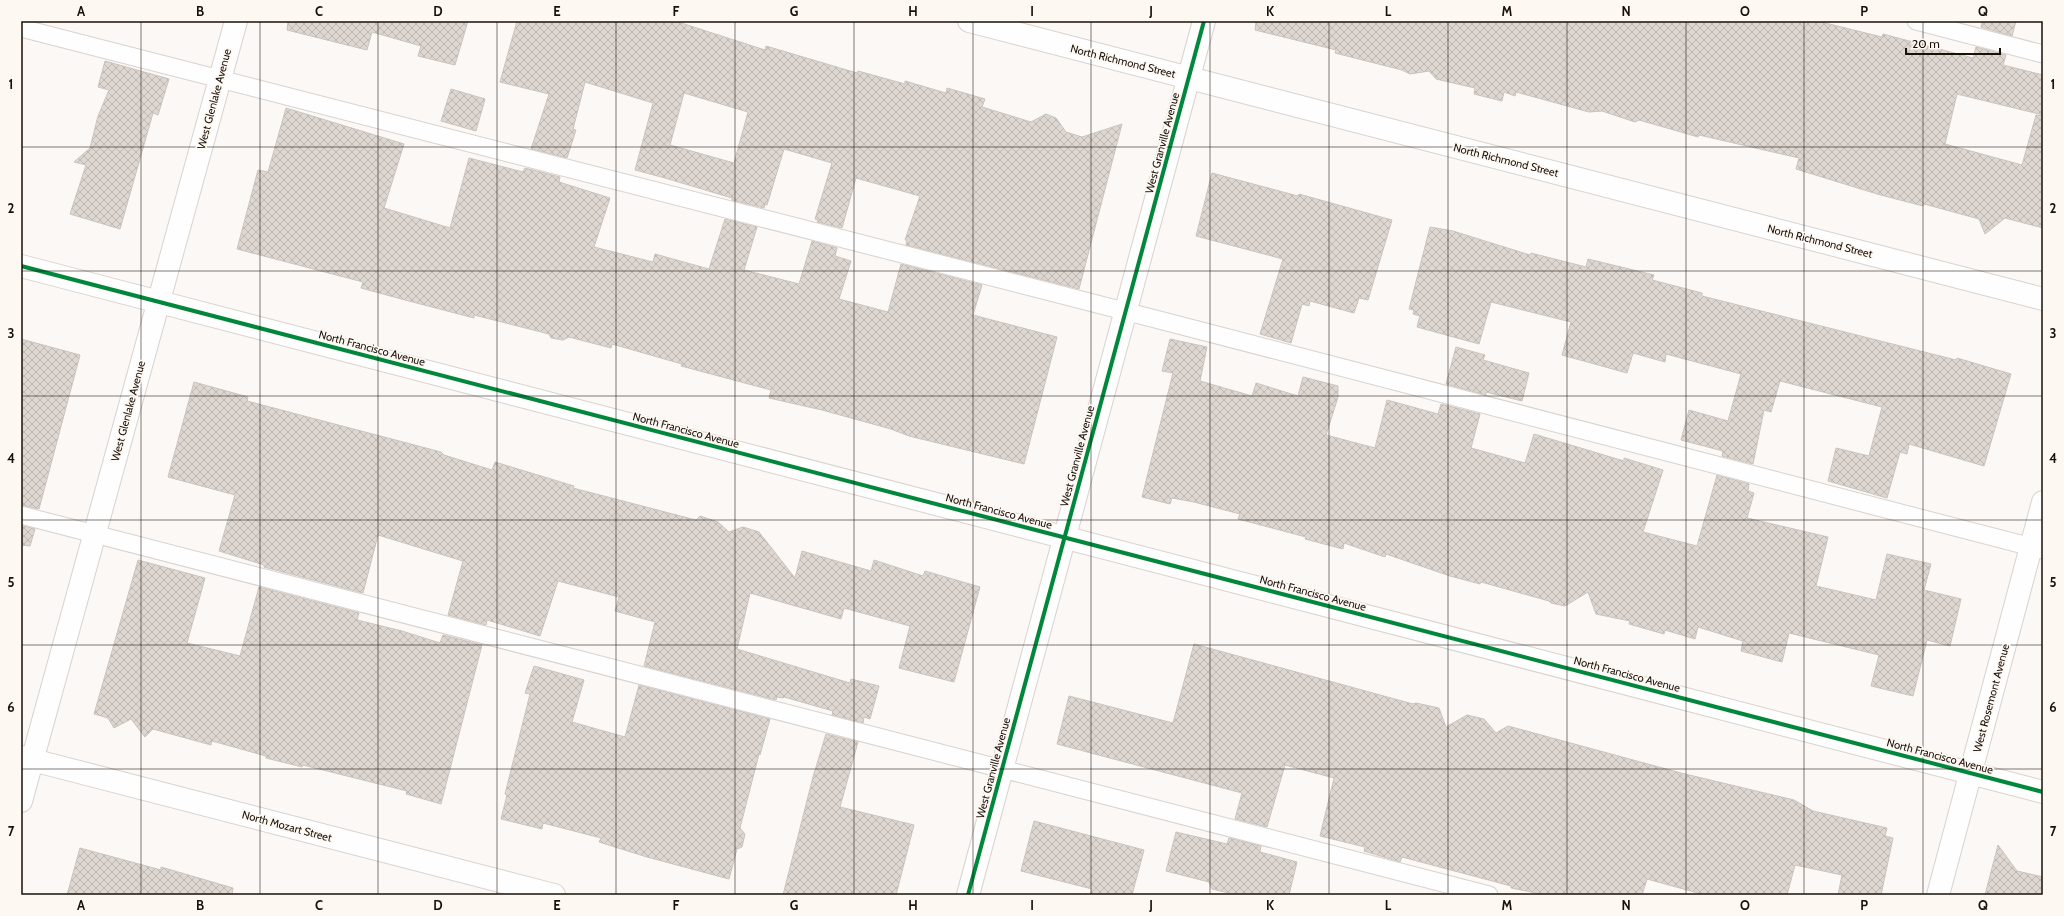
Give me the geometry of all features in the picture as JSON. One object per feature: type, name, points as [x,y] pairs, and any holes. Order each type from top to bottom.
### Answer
[{"type":"street","name":"West Glenlake Avenue","points":[[21,801],[27,758],[94,534],[236,21]]},
{"type":"street","name":"North Richmond Street","points":[[969,21],[2043,298]]},
{"type":"street","name":"West Granville Avenue","points":[[968,895],[1204,21]]},
{"type":"street","name":"North Francisco Avenue","points":[[21,266],[2043,792]]},
{"type":"street","name":"West Rosemont Avenue","points":[[1938,895],[1970,773],[2037,549],[2043,502]]},
{"type":"street","name":"North Mozart Street","points":[[27,758],[554,895]]},
{"type":"lane","points":[[1916,21],[2043,54]]},
{"type":"lane","points":[[21,28],[219,80],[1126,311],[2037,549]]},
{"type":"lane","points":[[21,515],[1490,895]]},
{"type":"building","points":[[288,21],[468,21],[455,65],[418,56],[421,46],[372,32],[367,50],[287,30]]},
{"type":"building","points":[[517,21],[675,21],[765,50],[766,46],[857,73],[858,71],[905,84],[905,81],[946,93],[947,88],[985,99],[982,107],[1031,122],[1046,114],[1056,118],[1066,132],[1082,137],[1122,124],[1079,289],[906,245],[907,240],[905,240],[920,196],[856,178],[842,228],[817,222],[818,220],[815,219],[832,163],[784,149],[767,205],[765,204],[764,208],[732,200],[732,198],[635,170],[653,103],[585,82],[573,129],[576,130],[567,158],[531,149],[549,94],[500,82]],"holes":[[[684,93],[748,112],[734,163],[670,145]]]},
{"type":"building","points":[[1256,21],[1817,21],[1882,37],[1883,34],[1973,58],[1976,47],[2006,55],[2003,65],[2043,75],[2043,115],[1957,94],[1945,144],[2022,165],[2036,115],[2043,116],[2043,228],[2005,218],[1985,234],[1979,219],[1924,204],[1923,206],[1877,194],[1796,169],[1799,158],[1699,135],[1698,137],[1639,120],[1635,122],[1602,111],[1589,112],[1516,92],[1515,96],[1504,92],[1502,101],[1474,94],[1475,88],[1436,79],[1429,71],[1410,74],[1402,70],[1335,53],[1336,50],[1255,30]]},
{"type":"building","points":[[1982,21],[2016,21],[2012,36],[1981,27]]},
{"type":"building","points":[[105,61],[169,79],[158,115],[153,113],[120,229],[70,214],[86,165],[74,162],[90,148],[98,116],[109,90],[98,87]]},
{"type":"building","points":[[451,89],[485,99],[476,131],[441,121]]},
{"type":"building","points":[[286,108],[404,144],[384,208],[450,228],[469,158],[523,172],[525,168],[560,177],[559,182],[610,198],[594,247],[653,262],[655,254],[709,269],[725,219],[757,227],[744,270],[799,284],[812,241],[837,248],[835,256],[851,261],[839,299],[888,312],[901,264],[982,285],[973,315],[1057,337],[1024,464],[909,436],[891,429],[822,410],[769,398],[771,390],[681,366],[682,364],[612,344],[611,348],[569,337],[563,340],[551,338],[549,334],[474,315],[474,318],[361,288],[363,282],[237,249],[258,170],[268,172]]},
{"type":"building","points":[[1212,173],[1298,196],[1299,194],[1392,220],[1368,300],[1359,298],[1354,313],[1310,301],[1309,306],[1302,304],[1291,343],[1260,334],[1283,259],[1196,236]]},
{"type":"building","points":[[1430,227],[1453,231],[1530,255],[1531,253],[1586,267],[1588,259],[1654,275],[1652,280],[1702,293],[1702,296],[1956,360],[1957,358],[2011,374],[1984,466],[1909,444],[1907,454],[1900,452],[1887,498],[1828,481],[1836,448],[1869,456],[1882,407],[1780,381],[1771,412],[1764,410],[1753,464],[1722,456],[1723,451],[1681,440],[1689,410],[1728,421],[1741,374],[1666,354],[1665,362],[1633,353],[1627,373],[1562,355],[1571,322],[1491,302],[1479,344],[1417,327],[1420,316],[1413,314],[1414,310],[1409,309]]},
{"type":"building","points":[[21,339],[80,355],[39,509],[21,505]]},
{"type":"building","points":[[1170,339],[1207,347],[1200,381],[1252,396],[1256,383],[1298,396],[1303,377],[1338,386],[1338,397],[1326,435],[1375,448],[1387,400],[1438,414],[1441,404],[1480,414],[1471,448],[1525,463],[1534,434],[1624,461],[1624,458],[1663,470],[1643,532],[1697,546],[1717,475],[1749,484],[1748,491],[1754,493],[1747,518],[1828,537],[1816,586],[1876,600],[1887,554],[1931,564],[1924,590],[1961,599],[1950,646],[1927,640],[1913,696],[1871,686],[1879,655],[1789,633],[1782,662],[1741,651],[1743,641],[1698,627],[1695,639],[1665,630],[1664,634],[1629,624],[1630,621],[1596,614],[1588,592],[1565,606],[1481,582],[1480,584],[1450,576],[1386,554],[1385,557],[1344,543],[1343,549],[1305,539],[1306,537],[1238,519],[1240,514],[1194,502],[1172,498],[1170,504],[1142,497],[1173,373],[1162,371]]},
{"type":"building","points":[[1456,347],[1485,355],[1483,360],[1529,373],[1522,401],[1486,392],[1486,395],[1446,384]]},
{"type":"building","points":[[194,382],[248,397],[247,401],[441,452],[444,455],[492,470],[495,462],[574,486],[573,488],[696,520],[700,516],[718,522],[729,532],[743,527],[759,532],[795,578],[802,551],[871,571],[874,560],[923,576],[925,571],[980,587],[954,682],[899,668],[910,626],[844,608],[841,619],[750,593],[737,649],[850,683],[851,679],[879,686],[870,719],[864,717],[863,723],[832,715],[833,711],[784,697],[777,697],[776,700],[644,666],[655,622],[615,611],[619,597],[558,581],[540,636],[487,620],[486,625],[448,615],[463,561],[378,535],[363,593],[264,567],[264,565],[219,551],[235,495],[168,477]]},
{"type":"building","points":[[21,525],[35,529],[30,546],[21,545]]},
{"type":"building","points":[[138,560],[205,578],[187,643],[240,656],[259,587],[359,613],[357,620],[402,631],[440,643],[443,635],[482,645],[441,804],[406,794],[407,791],[303,765],[302,767],[266,758],[266,756],[212,741],[211,745],[153,729],[145,737],[131,719],[114,728],[108,718],[94,714]]},
{"type":"building","points":[[1194,644],[1413,704],[1416,703],[1439,708],[1446,727],[1467,715],[1484,719],[1496,733],[1508,726],[1681,773],[1794,800],[1813,811],[1887,828],[1885,836],[1893,838],[1881,895],[1838,895],[1842,875],[1795,865],[1787,895],[1705,895],[1647,879],[1642,895],[1546,895],[1511,888],[1511,886],[1402,857],[1400,862],[1364,851],[1365,847],[1320,836],[1334,778],[1285,765],[1267,827],[1235,819],[1242,793],[1057,744],[1069,696],[1173,723]]},
{"type":"building","points":[[534,666],[584,680],[572,722],[625,737],[639,685],[770,719],[760,755],[759,754],[740,828],[745,834],[742,847],[737,849],[729,879],[647,857],[599,842],[601,838],[543,823],[542,829],[501,819],[507,795],[505,794],[530,694],[525,693]]},
{"type":"building","points":[[826,734],[858,742],[840,807],[914,825],[896,895],[783,895],[813,777]]},
{"type":"building","points":[[1034,821],[1144,850],[1132,895],[1090,895],[1092,889],[1021,871]]},
{"type":"building","points":[[1176,832],[1227,844],[1229,838],[1261,846],[1260,852],[1297,862],[1289,895],[1237,895],[1212,889],[1209,882],[1166,871]]},
{"type":"building","points":[[1998,845],[2017,871],[2043,877],[2043,895],[1985,895]]},
{"type":"building","points":[[80,848],[161,870],[161,867],[233,888],[232,895],[67,895]]},
{"type":"cycle path","points":[[968,895],[1204,21]]},
{"type":"cycle path","points":[[21,266],[2043,792]]}]
